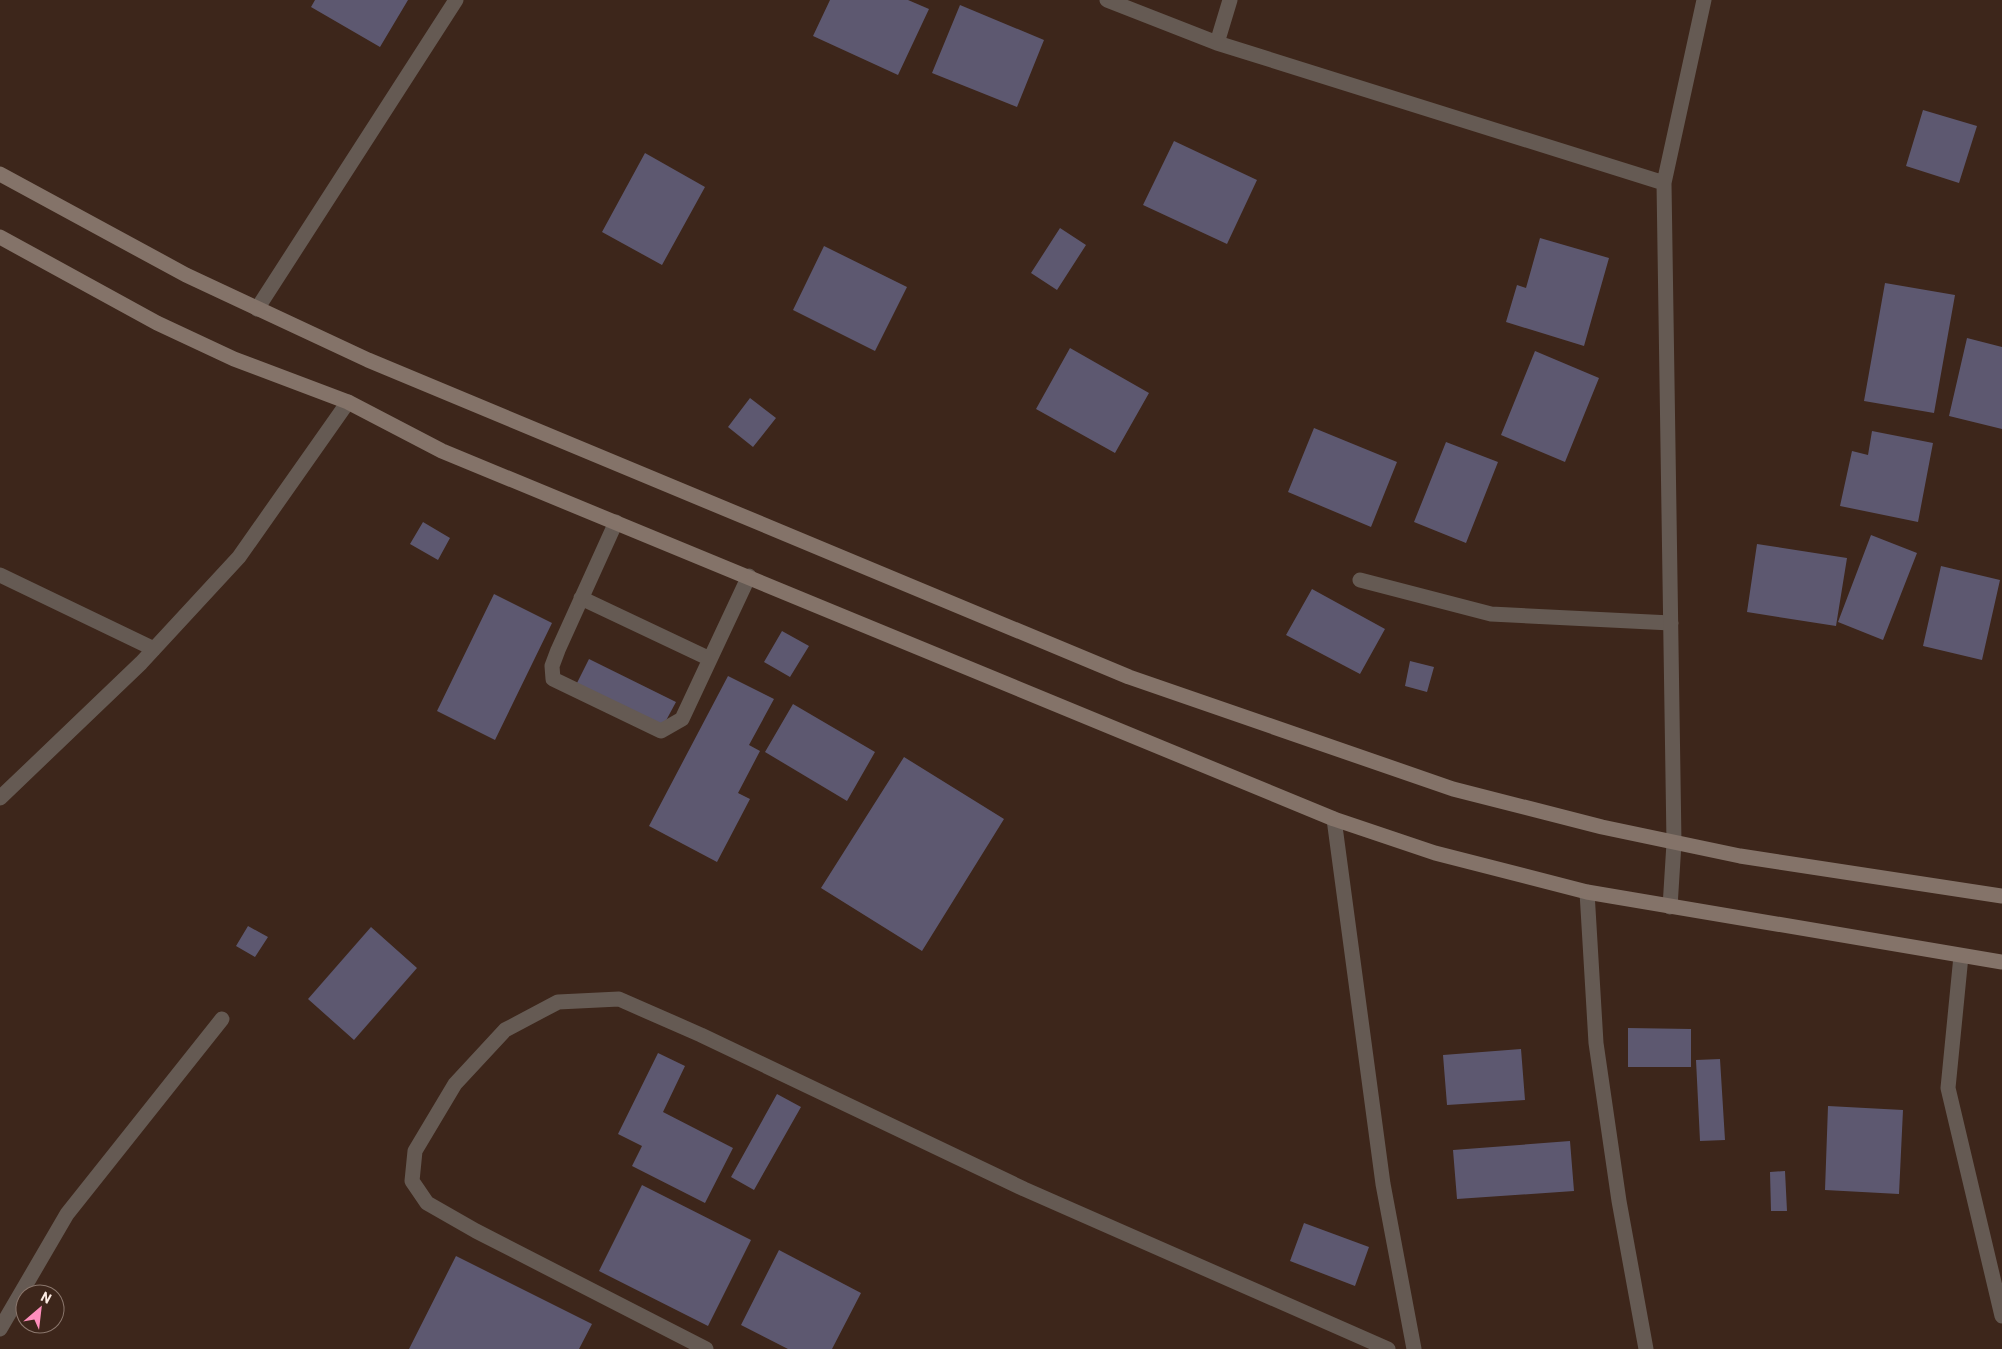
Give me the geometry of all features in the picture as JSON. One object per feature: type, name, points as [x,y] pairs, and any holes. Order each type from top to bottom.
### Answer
[{"type":"main road","points":[[0,174],[186,275],[378,364],[1128,677],[1453,789],[1674,843],[1740,856],[2002,896]]},
{"type":"main road","points":[[0,236],[157,323],[234,359],[348,402],[442,451],[749,576],[1334,819],[1435,853],[1587,892],[2002,962]]},
{"type":"street","points":[[257,309],[456,0]]},
{"type":"street","points":[[1107,0],[1217,43],[1664,183]]},
{"type":"street","points":[[1217,43],[1230,0]]},
{"type":"street","points":[[1670,907],[1674,843],[1664,183],[1704,0]]},
{"type":"street","points":[[0,798],[154,649],[239,557],[348,402]]},
{"type":"street","points":[[616,522],[552,666],[553,679],[661,731],[682,718],[749,576]]},
{"type":"street","points":[[0,575],[154,649]]},
{"type":"street","points":[[1360,580],[1491,614],[1671,624]]},
{"type":"street","points":[[581,598],[710,659]]},
{"type":"street","points":[[1334,819],[1383,1184],[1414,1349]]},
{"type":"street","points":[[1587,892],[1596,1043],[1619,1201],[1646,1349]]},
{"type":"street","points":[[1960,956],[1948,1088],[2002,1316]]},
{"type":"street","points":[[706,1349],[427,1203],[412,1180],[415,1151],[455,1084],[505,1030],[558,1002],[619,999],[701,1035],[1024,1189],[1388,1349]]},
{"type":"street","points":[[0,1329],[68,1214],[222,1018]]},
{"type":"building","points":[[315,0],[408,0],[380,47],[311,7]]},
{"type":"building","points":[[830,0],[908,0],[929,9],[898,75],[813,36]]},
{"type":"building","points":[[960,5],[1044,40],[1017,107],[932,73]]},
{"type":"building","points":[[1923,110],[1977,126],[1959,183],[1906,166]]},
{"type":"building","points":[[1174,141],[1257,180],[1227,244],[1143,205]]},
{"type":"building","points":[[645,153],[705,187],[662,265],[602,232]]},
{"type":"building","points":[[1060,228],[1086,245],[1057,290],[1031,273]]},
{"type":"building","points":[[1540,238],[1609,258],[1584,346],[1506,322],[1517,285],[1526,288]]},
{"type":"building","points":[[824,246],[907,287],[875,351],[793,310]]},
{"type":"building","points":[[1885,283],[1955,295],[1934,413],[1864,401]]},
{"type":"building","points":[[1967,338],[2002,347],[2002,429],[1949,416]]},
{"type":"building","points":[[1070,348],[1149,393],[1115,453],[1036,409]]},
{"type":"building","points":[[1535,351],[1599,378],[1565,462],[1501,435]]},
{"type":"building","points":[[750,398],[776,418],[753,447],[728,427]]},
{"type":"building","points":[[1314,428],[1397,462],[1371,527],[1288,492]]},
{"type":"building","points":[[1872,431],[1933,443],[1918,522],[1840,506],[1852,451],[1868,455]]},
{"type":"building","points":[[1446,442],[1498,462],[1466,543],[1414,522]]},
{"type":"building","points":[[423,522],[450,538],[438,560],[410,544]]},
{"type":"building","points":[[1871,535],[1917,553],[1883,640],[1838,622]]},
{"type":"building","points":[[1757,544],[1847,558],[1836,626],[1747,612]]},
{"type":"building","points":[[1941,566],[2000,580],[1982,660],[1923,646]]},
{"type":"building","points":[[1312,589],[1385,629],[1360,674],[1286,635]]},
{"type":"building","points":[[494,594],[552,623],[495,740],[437,711]]},
{"type":"building","points":[[782,631],[809,646],[790,677],[764,662]]},
{"type":"building","points":[[589,659],[676,702],[662,728],[576,685]]},
{"type":"building","points":[[1410,661],[1434,667],[1427,692],[1405,686]]},
{"type":"building","points":[[728,676],[774,699],[749,745],[760,751],[738,793],[750,799],[717,862],[649,826]]},
{"type":"building","points":[[793,704],[875,752],[847,801],[765,752]]},
{"type":"building","points":[[904,757],[1004,819],[922,951],[821,888]]},
{"type":"building","points":[[248,926],[268,937],[255,957],[236,946]]},
{"type":"building","points":[[371,927],[417,968],[354,1040],[308,999]]},
{"type":"building","points":[[1628,1028],[1691,1029],[1691,1067],[1628,1067]]},
{"type":"building","points":[[1521,1049],[1525,1100],[1447,1105],[1443,1055]]},
{"type":"building","points":[[658,1053],[685,1066],[663,1112],[733,1148],[705,1203],[632,1166],[642,1146],[618,1134]]},
{"type":"building","points":[[1720,1059],[1725,1140],[1700,1141],[1696,1060]]},
{"type":"building","points":[[777,1094],[801,1107],[754,1190],[731,1177]]},
{"type":"building","points":[[1828,1106],[1903,1110],[1899,1194],[1825,1190]]},
{"type":"building","points":[[1570,1141],[1574,1191],[1457,1199],[1453,1150]]},
{"type":"building","points":[[1785,1171],[1787,1211],[1771,1211],[1770,1172]]},
{"type":"building","points":[[642,1185],[751,1240],[708,1326],[599,1271]]},
{"type":"building","points":[[1304,1223],[1369,1247],[1355,1286],[1290,1261]]},
{"type":"building","points":[[779,1250],[861,1293],[832,1349],[788,1349],[741,1325]]},
{"type":"building","points":[[456,1256],[592,1324],[579,1349],[409,1349]]}]
